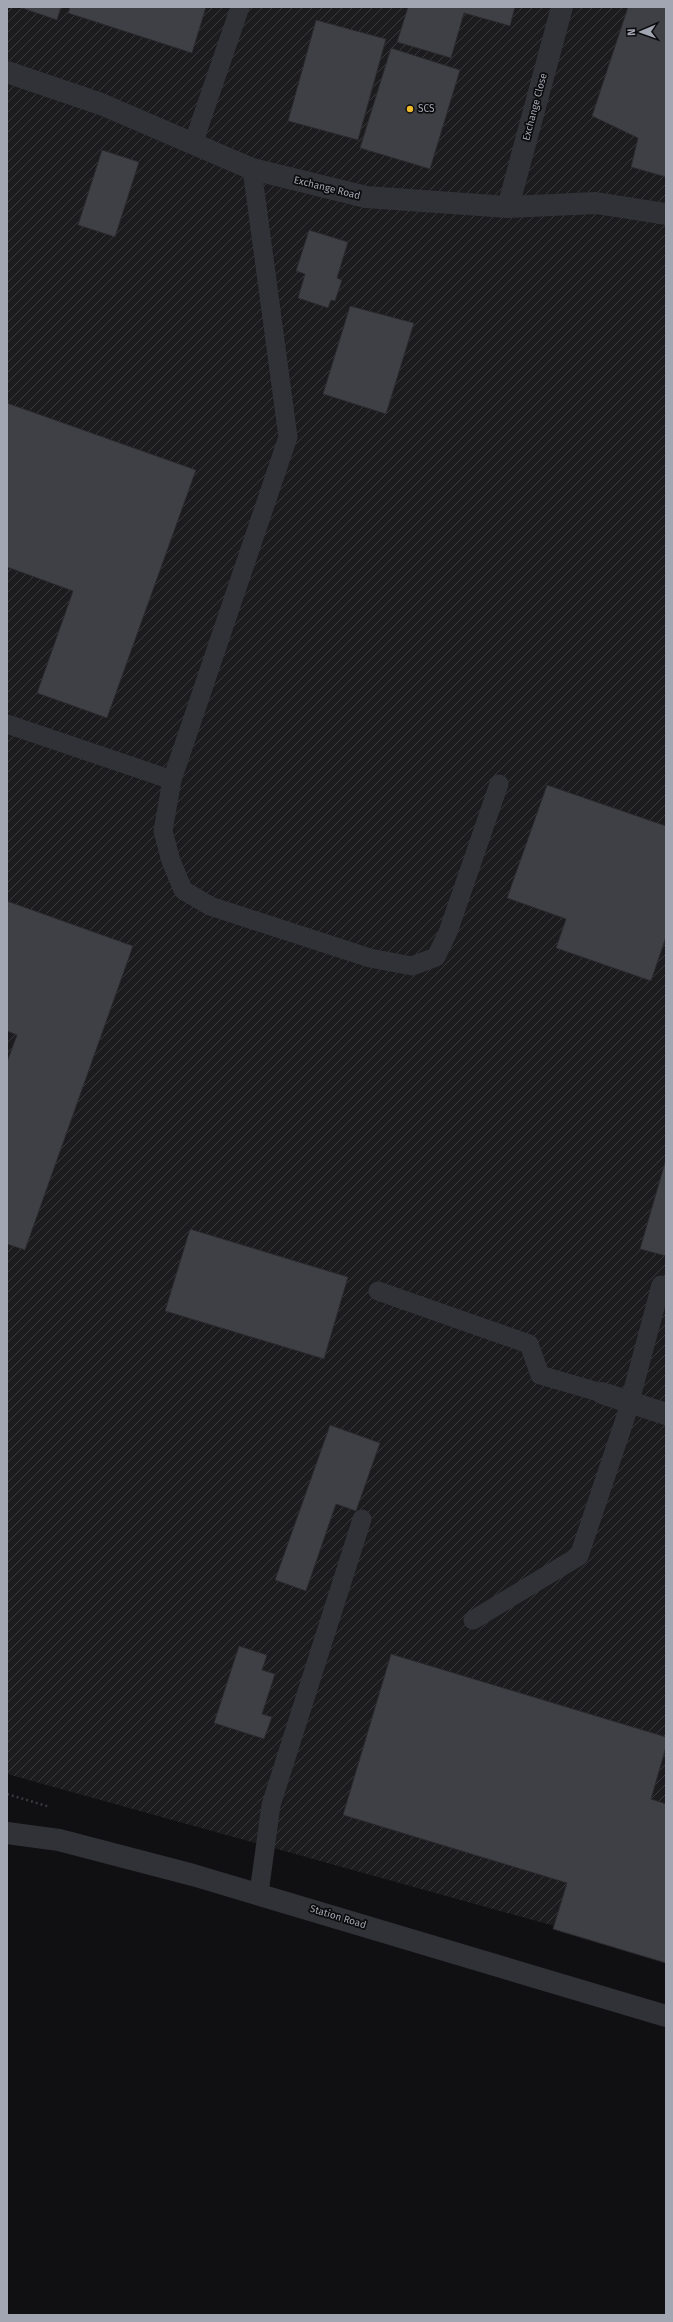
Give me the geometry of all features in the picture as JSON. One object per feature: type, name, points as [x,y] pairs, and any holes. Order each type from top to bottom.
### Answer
[{"type":"street","name":"Exchange Close","points":[[508,207],[562,7]]},
{"type":"street","name":"Exchange Road","points":[[7,72],[101,104],[252,169],[366,197],[508,207],[596,203],[666,214]]},
{"type":"street","points":[[602,1394],[666,1414]]},
{"type":"street","name":"Station Road","points":[[7,1833],[59,1840],[259,1893],[666,2016]]},
{"type":"lane","points":[[193,144],[240,7]]},
{"type":"lane","points":[[252,169],[288,437],[172,780],[163,832],[171,861],[183,890],[217,909],[370,958],[412,966],[436,957],[448,932],[499,784]]},
{"type":"lane","points":[[7,724],[172,780]]},
{"type":"lane","points":[[473,1620],[579,1556],[626,1416],[661,1286]]},
{"type":"lane","points":[[378,1291],[529,1344],[540,1375],[602,1394]]},
{"type":"lane","points":[[259,1893],[271,1805],[362,1519]]},
{"type":"shaded area","points":[[7,7],[666,7],[666,1957],[7,1774]]},
{"type":"building","points":[[19,7],[61,7],[57,20]]},
{"type":"building","points":[[70,7],[206,7],[192,53],[68,13]]},
{"type":"building","points":[[408,7],[515,7],[510,26],[464,13],[451,58],[397,42]]},
{"type":"building","points":[[628,7],[666,7],[666,177],[631,167],[638,138],[592,116]]},
{"type":"building","points":[[316,20],[386,39],[358,140],[288,121]]},
{"type":"building","name":"SCS","points":[[391,48],[460,70],[430,169],[360,148]]},
{"type":"building","points":[[102,150],[139,162],[115,237],[78,225]]},
{"type":"building","points":[[309,230],[348,242],[337,278],[342,280],[335,301],[331,300],[328,308],[298,298],[305,274],[296,271]]},
{"type":"building","points":[[350,306],[414,323],[386,414],[323,394]]},
{"type":"building","points":[[7,403],[196,470],[107,718],[37,693],[73,591],[7,567]]},
{"type":"building","points":[[547,785],[666,826],[666,937],[651,981],[556,948],[566,919],[507,898]]},
{"type":"building","points":[[7,901],[133,946],[25,1250],[7,1244],[7,1062],[17,1035],[7,1031]]},
{"type":"building","points":[[666,1159],[666,1256],[640,1249]]},
{"type":"building","points":[[190,1229],[348,1277],[324,1359],[165,1311]]},
{"type":"building","points":[[330,1425],[380,1443],[356,1511],[336,1504],[306,1591],[275,1580]]},
{"type":"building","points":[[239,1646],[267,1655],[262,1670],[275,1674],[262,1714],[272,1717],[264,1739],[214,1723]]},
{"type":"building","points":[[391,1654],[666,1737],[666,1747],[651,1799],[666,1804],[666,1963],[553,1929],[567,1883],[343,1815]]},
{"type":"place","name":"SCS","points":[[410,109]]}]
